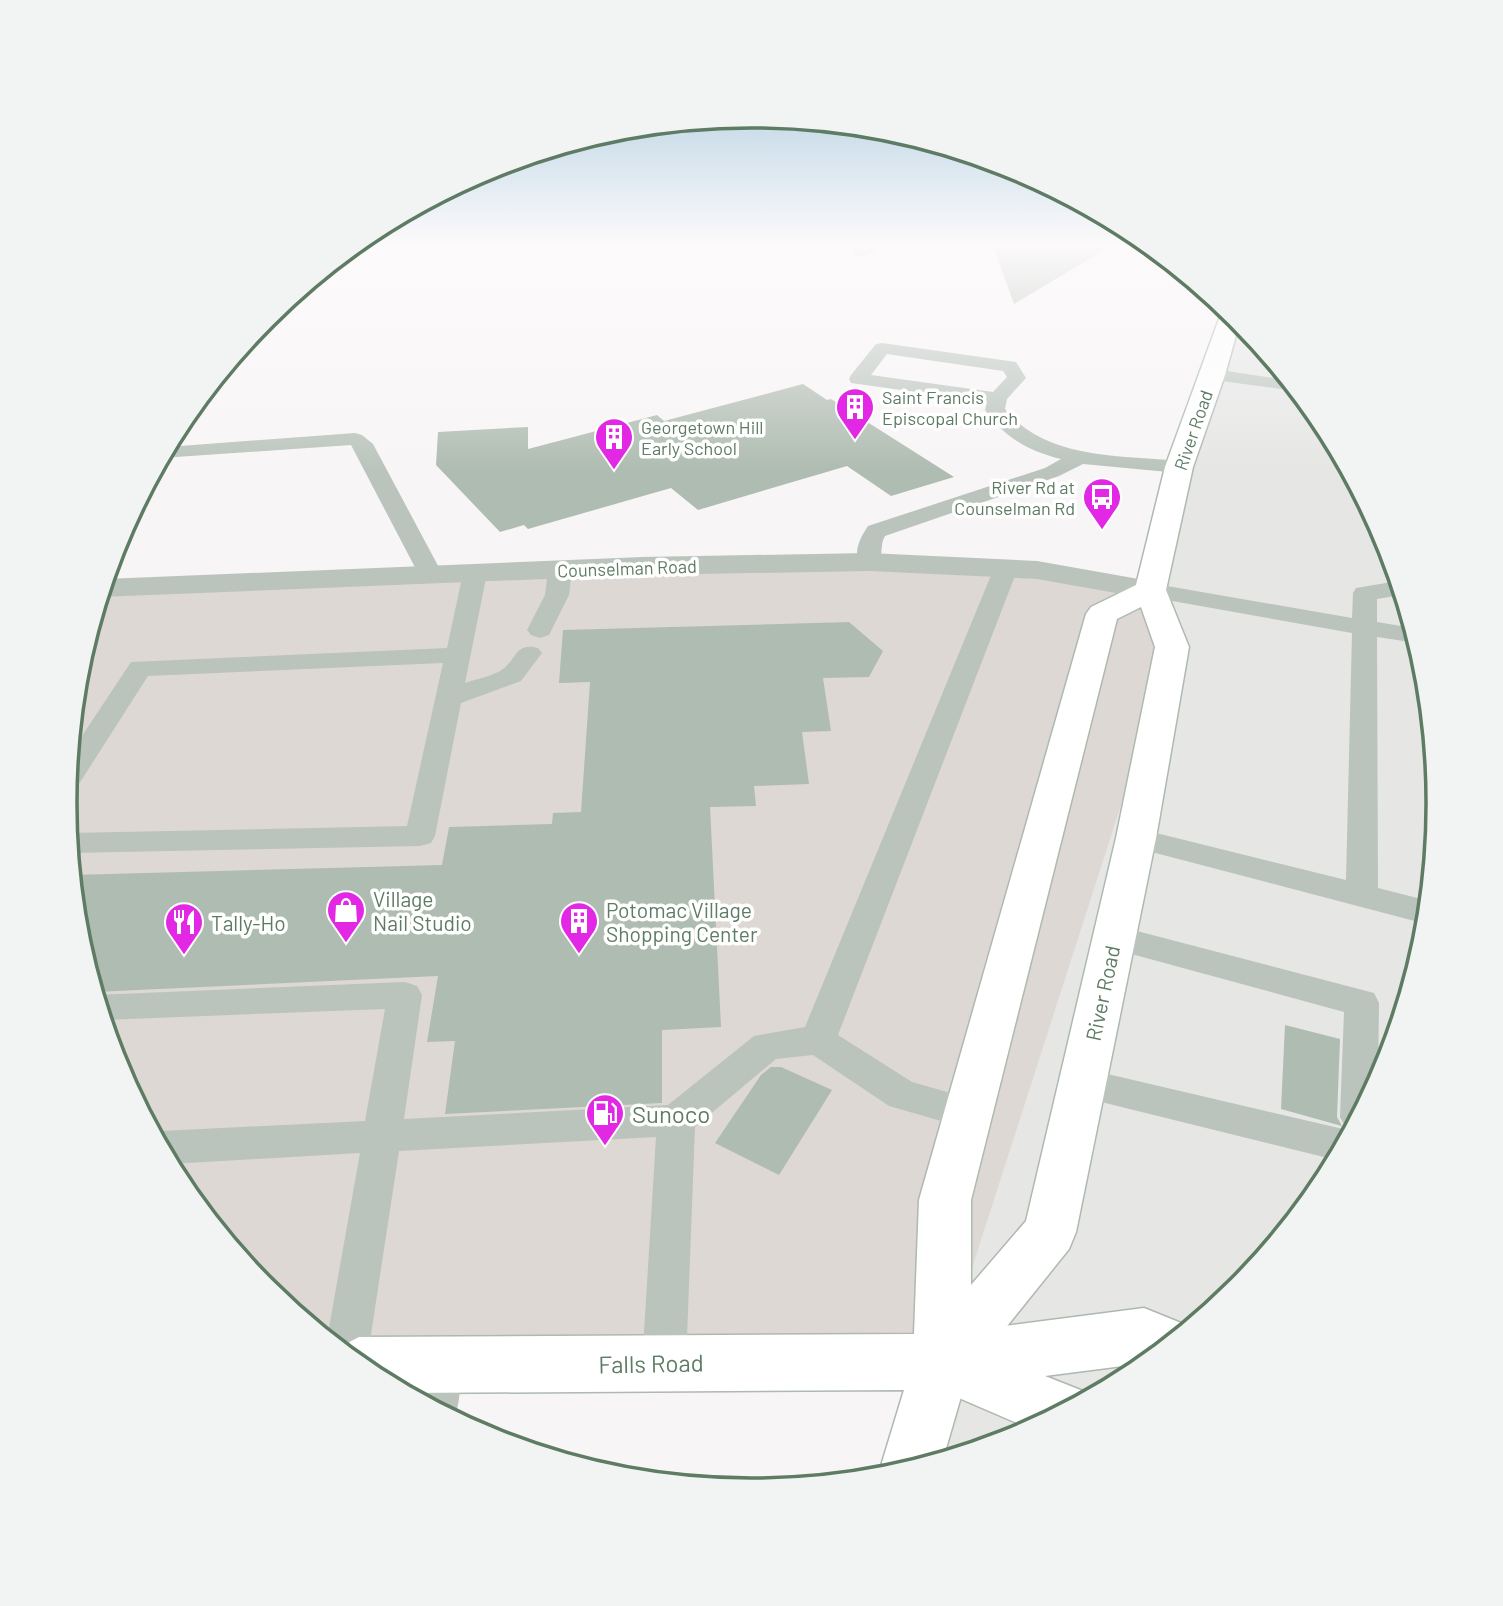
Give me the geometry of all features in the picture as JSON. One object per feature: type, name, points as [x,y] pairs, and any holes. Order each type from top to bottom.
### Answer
[{"type":"main road","name":"River Road","points":[[942,1362],[1050,1232],[1136,838],[1172,647],[1150,590],[1180,467],[1227,325]]},
{"type":"main road","name":"River Road","points":[[913,1458],[942,1362],[945,1200],[1102,614],[1150,590]]},
{"type":"main road","name":"Falls Road","points":[[395,1375],[436,1387],[664,1364],[942,1362],[1144,1335],[1159,1340]]},
{"type":"main road","name":"Falls Road","points":[[942,1362],[1051,1407]]},
{"type":"street","name":"Counselman Road","points":[[112,588],[560,570],[869,562],[1037,570],[1150,590]]},
{"type":"lane","points":[[998,398],[858,379],[883,348],[1009,366],[1017,378],[998,398],[995,410],[1015,435],[1043,448],[1082,456],[1180,467]]},
{"type":"lane","points":[[1213,375],[1281,384]]},
{"type":"lane","points":[[176,452],[355,439],[363,444],[431,575]]},
{"type":"lane","points":[[869,562],[869,543],[876,531],[1052,472],[1082,456]]},
{"type":"lane","points":[[818,1040],[1006,568]]},
{"type":"lane","points":[[449,698],[512,675],[534,642],[556,595],[560,570]]},
{"type":"lane","points":[[78,843],[420,836],[475,573]]},
{"type":"lane","points":[[1362,896],[1367,628],[1365,593],[1391,589]]},
{"type":"lane","points":[[1150,590],[1404,634]]},
{"type":"lane","points":[[78,763],[140,668],[458,655]]},
{"type":"lane","points":[[1136,838],[1417,910]]},
{"type":"lane","points":[[1114,937],[1362,1003],[1360,1093]]},
{"type":"lane","points":[[109,1007],[405,995],[347,1342]]},
{"type":"lane","points":[[172,1147],[676,1120],[767,1046],[818,1040],[902,1094],[969,1113]]},
{"type":"lane","points":[[1082,1083],[1334,1143]]},
{"type":"lane","points":[[664,1364],[676,1120]]},
{"type":"shaded area","points":[[1228,326],[1287,392],[1336,466],[1375,545],[1403,628],[1420,715],[1426,803],[1420,891],[1403,978],[1375,1061],[1336,1140],[1287,1214],[1228,1280],[1162,1338],[1089,1387],[1010,1426],[914,1458],[942,1362],[1172,647],[1150,590]]},
{"type":"shaded area","points":[[869,562],[1150,590],[1172,647],[942,1362],[378,1365],[307,1310],[244,1248],[216,1214],[167,1140],[128,1061],[100,978],[90,935],[78,847],[78,759],[90,671],[112,588]]},
{"type":"building","points":[[803,384],[954,477],[891,496],[847,466],[698,510],[671,488],[528,529],[524,525],[500,532],[436,465],[438,432],[528,427],[528,449],[657,415],[664,421]]},
{"type":"building","points":[[849,622],[883,651],[869,677],[823,678],[831,731],[802,732],[809,784],[754,786],[756,806],[710,807],[721,1027],[662,1030],[662,1103],[445,1114],[455,1041],[427,1042],[438,976],[104,992],[90,935],[81,875],[442,865],[449,827],[552,824],[553,813],[581,812],[590,682],[559,683],[563,630]]},
{"type":"building","points":[[1285,1025],[1340,1039],[1337,1117],[1342,1126],[1281,1109]]},
{"type":"building","points":[[771,1067],[781,1067],[832,1090],[779,1175],[715,1143],[761,1075]]},
{"type":"place","name":"Saint Francis Episcopal Church","points":[[855,441]]},
{"type":"place","name":"Georgetown Hill Early School","points":[[614,471]]},
{"type":"place","name":"River Rd at Counselman Rd","points":[[1102,531]]},
{"type":"place","name":"Village Nail Studio","points":[[346,944]]},
{"type":"place","name":"Potomac Village Shopping Center","points":[[579,955]]},
{"type":"place","name":"Tally-Ho","points":[[184,956]]},
{"type":"place","name":"Sunoco","points":[[605,1147]]}]
